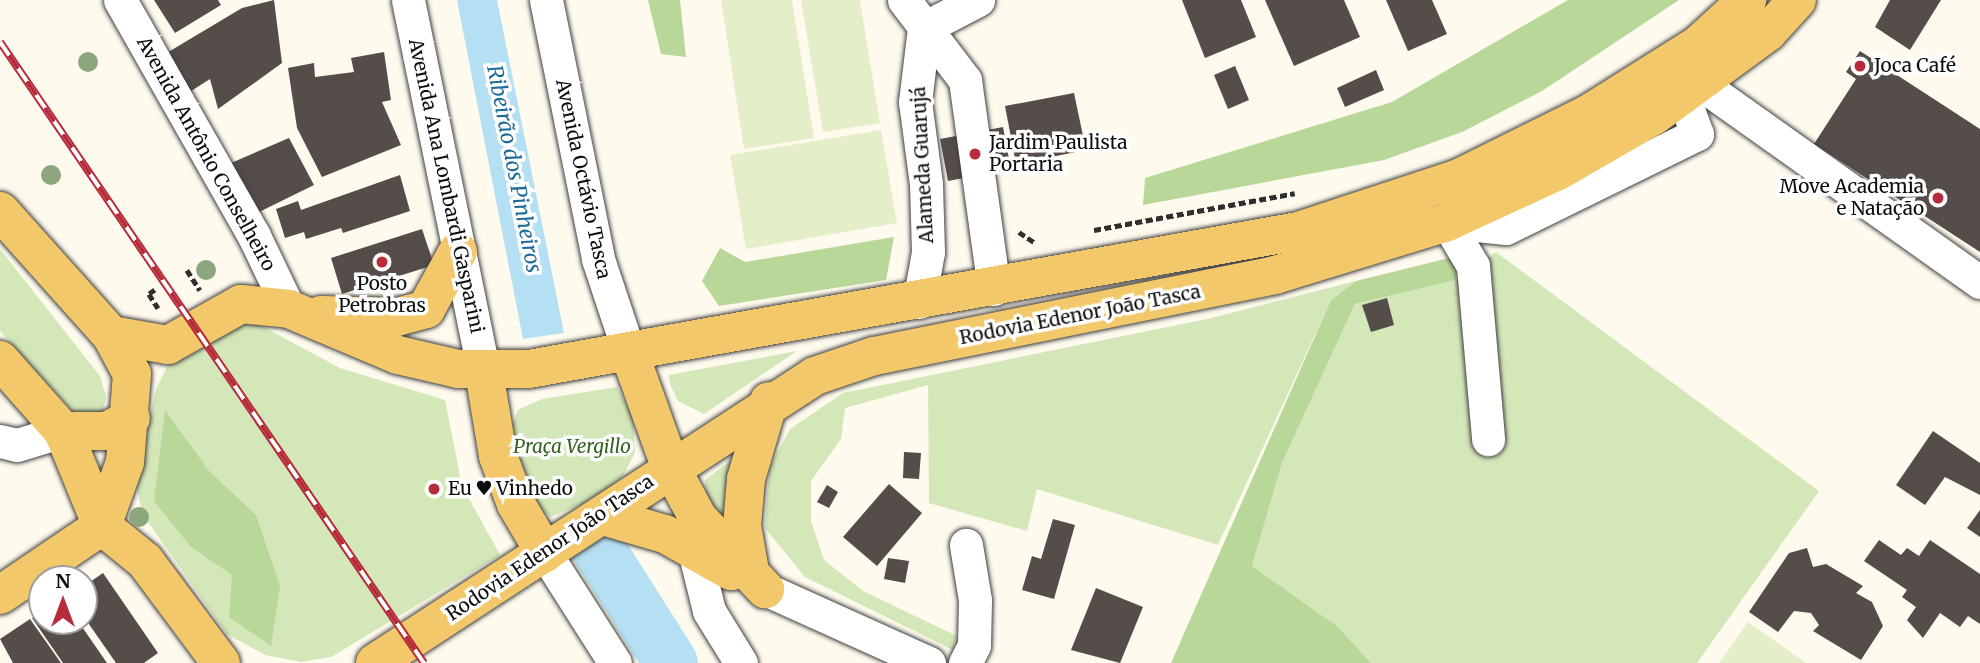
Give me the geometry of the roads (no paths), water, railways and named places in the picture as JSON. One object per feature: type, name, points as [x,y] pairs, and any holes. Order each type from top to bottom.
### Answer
[{"type":"main road","name":"Rodovia Edenor João Tasca","points":[[296,312],[398,355],[471,370],[630,355],[1298,231],[1459,178],[1588,114],[1698,45],[1747,0]]},
{"type":"main road","name":"Rodovia Edenor João Tasca","points":[[376,663],[603,516],[679,482],[769,401],[815,376],[936,343],[1263,278],[1447,222],[1558,172],[1692,90],[1797,0]]},
{"type":"main road","points":[[0,211],[111,335],[132,374],[131,418],[125,462],[102,526],[0,595]]},
{"type":"main road","points":[[111,335],[168,345],[242,303],[296,312],[414,313],[436,298],[458,251]]},
{"type":"main road","points":[[936,343],[994,289]]},
{"type":"main road","points":[[414,313],[471,370],[516,504],[545,553]]},
{"type":"main road","points":[[630,355],[679,482],[713,537],[758,580]]},
{"type":"main road","points":[[0,360],[63,431],[102,526],[145,561],[221,663]]},
{"type":"main road","points":[[758,580],[742,526],[746,479],[769,401]]},
{"type":"main road","points":[[63,431],[107,430],[131,418]]},
{"type":"main road","points":[[603,516],[632,521],[758,580]]},
{"type":"street","name":"Avenida Antônio Conselheiro","points":[[120,0],[296,312]]},
{"type":"street","name":"Avenida Ana Lombardi Gasparini","points":[[408,0],[458,251],[471,370]]},
{"type":"street","name":"Avenida Octávio Tasca","points":[[546,0],[598,260],[630,355]]},
{"type":"street","points":[[905,0],[965,80],[988,230],[994,289]]},
{"type":"street","points":[[924,28],[978,0]]},
{"type":"street","name":"Alameda Guarujá","points":[[919,302],[928,253],[915,102],[924,28]]},
{"type":"street","points":[[1447,222],[1506,228],[1697,134],[1692,90]]},
{"type":"street","points":[[1692,90],[1980,282]]},
{"type":"street","points":[[1447,222],[1473,267],[1488,439]]},
{"type":"street","points":[[0,441],[17,445],[63,431]]},
{"type":"street","points":[[679,482],[691,549],[709,611],[741,663]]},
{"type":"street","points":[[965,663],[974,645],[975,600],[966,545]]},
{"type":"street","points":[[545,553],[615,663]]},
{"type":"street","points":[[758,580],[929,663]]},
{"type":"water","name":"Ribeirão dos Pinheiros","points":[[457,0],[497,0],[564,333],[523,339]]},
{"type":"water","points":[[632,567],[693,663],[643,663],[592,584]]},
{"type":"waterway","points":[[595,543],[671,663]]},
{"type":"railway","points":[[0,42],[424,663]]},
{"type":"place","name":"Joca Café","points":[[1860,66]]},
{"type":"place","name":"Jardim Paulista Portaria","points":[[975,154]]},
{"type":"place","name":"Move Academia e Natação","points":[[1938,198]]},
{"type":"place","name":"Posto Petrobras","points":[[382,262]]},
{"type":"place","name":"Eu ♥ Vinhedo","points":[[434,489]]},
{"type":"park label","name":"Praça Vergillo","points":[[572,447]]}]
